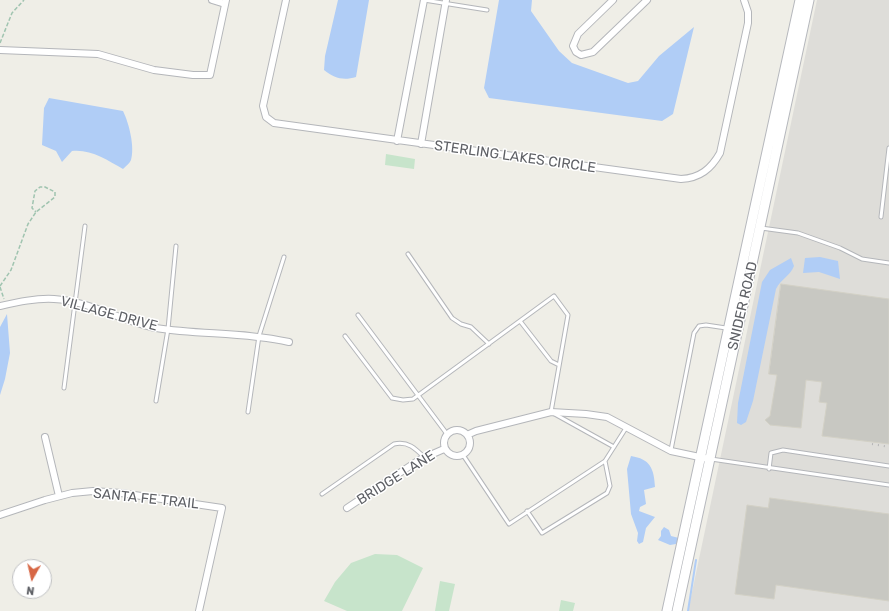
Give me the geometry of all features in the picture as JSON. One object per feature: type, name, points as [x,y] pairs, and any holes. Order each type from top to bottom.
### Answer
[{"type":"street","points":[[0,50],[98,54],[154,70],[193,75],[210,75],[226,2],[212,0]]},
{"type":"street","name":"STERLING LAKES CIRCLE","points":[[286,0],[264,95],[263,106],[266,117],[270,121],[280,125],[681,179],[697,176],[707,171],[714,163],[723,143],[748,23],[748,12],[744,0]]},
{"type":"street","points":[[397,141],[424,0]]},
{"type":"street","points":[[612,0],[578,34],[573,46],[576,52],[581,55],[593,52],[647,0]]},
{"type":"street","name":"SNIDER ROAD","points":[[677,611],[728,329],[756,227],[800,0]]},
{"type":"street","name":"SNIDER ROAD","points":[[667,611],[705,458],[756,227],[809,0]]},
{"type":"street","points":[[420,144],[446,2]]},
{"type":"street","name":"VILLAGE DRIVE","points":[[3,305],[44,298],[74,302],[118,318],[168,329],[259,336],[289,342]]},
{"type":"street","points":[[467,435],[476,431],[551,412],[607,417],[670,451],[705,458]]},
{"type":"street","points":[[447,434],[457,430],[467,435],[470,446],[463,455]]},
{"type":"street","name":"BRIDGE LANE","points":[[447,434],[443,442],[444,449],[454,456],[463,455]]},
{"type":"street","points":[[45,437],[59,496]]},
{"type":"street","name":"BRIDGE LANE","points":[[347,508],[425,458],[444,449]]},
{"type":"street","name":"SANTA FE TRAIL","points":[[0,515],[72,493],[104,491],[222,508],[199,611]]},
{"type":"lane","points":[[424,0],[446,2],[487,10]]},
{"type":"lane","points":[[881,216],[889,148]]},
{"type":"lane","points":[[64,388],[85,226]]},
{"type":"lane","points":[[756,227],[818,239],[862,259],[889,262]]},
{"type":"lane","points":[[156,401],[168,329],[176,246]]},
{"type":"lane","points":[[408,254],[452,318],[471,328],[489,344]]},
{"type":"lane","points":[[248,412],[259,336],[284,257]]},
{"type":"lane","points":[[345,336],[392,398],[403,400],[413,399],[554,296],[568,315],[551,412],[614,447]]},
{"type":"lane","points":[[358,315],[447,434]]},
{"type":"lane","points":[[520,321],[550,361],[559,365]]},
{"type":"lane","points":[[670,451],[694,333],[699,326],[706,324],[728,329]]},
{"type":"lane","points":[[463,455],[509,524],[605,461],[626,428]]},
{"type":"lane","points":[[322,494],[394,444],[402,442],[413,446],[425,458]]},
{"type":"lane","points":[[769,469],[771,453],[783,450],[889,466]]},
{"type":"lane","points":[[705,458],[769,469],[889,485]]},
{"type":"lane","points":[[527,512],[542,533],[607,492],[610,486],[605,461]]},
{"type":"path","points":[[0,45],[4,30],[12,13],[24,0]]},
{"type":"path","points":[[3,305],[0,287],[11,270],[28,224],[36,212],[54,197],[55,192],[51,189],[40,187],[35,191],[32,208],[36,212]]},
{"type":"shaded area","points":[[817,0],[889,0],[889,611],[688,611]]},
{"type":"green space","points":[[386,154],[415,159],[414,169],[385,165]]},
{"type":"green space","points":[[375,554],[397,555],[423,568],[402,611],[347,611],[324,601],[335,582],[351,563]]},
{"type":"green space","points":[[440,581],[455,584],[449,611],[435,611]]},
{"type":"green space","points":[[561,600],[575,603],[573,611],[559,611]]},
{"type":"water","points":[[338,0],[369,0],[356,77],[347,79],[331,75],[324,70],[325,56]]},
{"type":"water","points":[[499,0],[532,0],[531,11],[559,51],[572,63],[628,83],[638,81],[659,56],[694,27],[673,114],[662,121],[489,98],[484,88]]},
{"type":"water","points":[[49,98],[123,111],[132,142],[132,155],[130,162],[123,169],[92,153],[72,151],[62,162],[56,151],[42,145],[44,108]]},
{"type":"water","points":[[820,257],[838,261],[840,279],[819,272],[803,273],[805,258]]},
{"type":"water","points":[[791,258],[794,266],[776,289],[753,401],[746,422],[741,425],[737,423],[738,403],[762,282],[770,270]]},
{"type":"water","points":[[7,314],[10,353],[0,395],[0,327]]},
{"type":"water","points":[[631,456],[643,459],[647,462],[654,475],[655,487],[644,490],[646,504],[640,507],[639,511],[655,517],[646,528],[643,542],[639,544],[637,541],[638,533],[631,514],[627,469]]},
{"type":"water","points":[[664,527],[669,530],[671,536],[679,538],[676,544],[670,545],[658,540]]},
{"type":"building","points":[[781,284],[889,299],[889,444],[822,436],[827,403],[819,402],[822,382],[806,380],[801,428],[770,425],[765,420],[770,416],[777,375],[769,374]]},
{"type":"building","points":[[770,498],[889,514],[889,601],[776,585],[774,599],[735,594],[747,505],[768,508]]},
{"type":"waterway","points":[[688,611],[696,560]]},
{"type":"railway","points":[[872,444],[889,447]]}]
